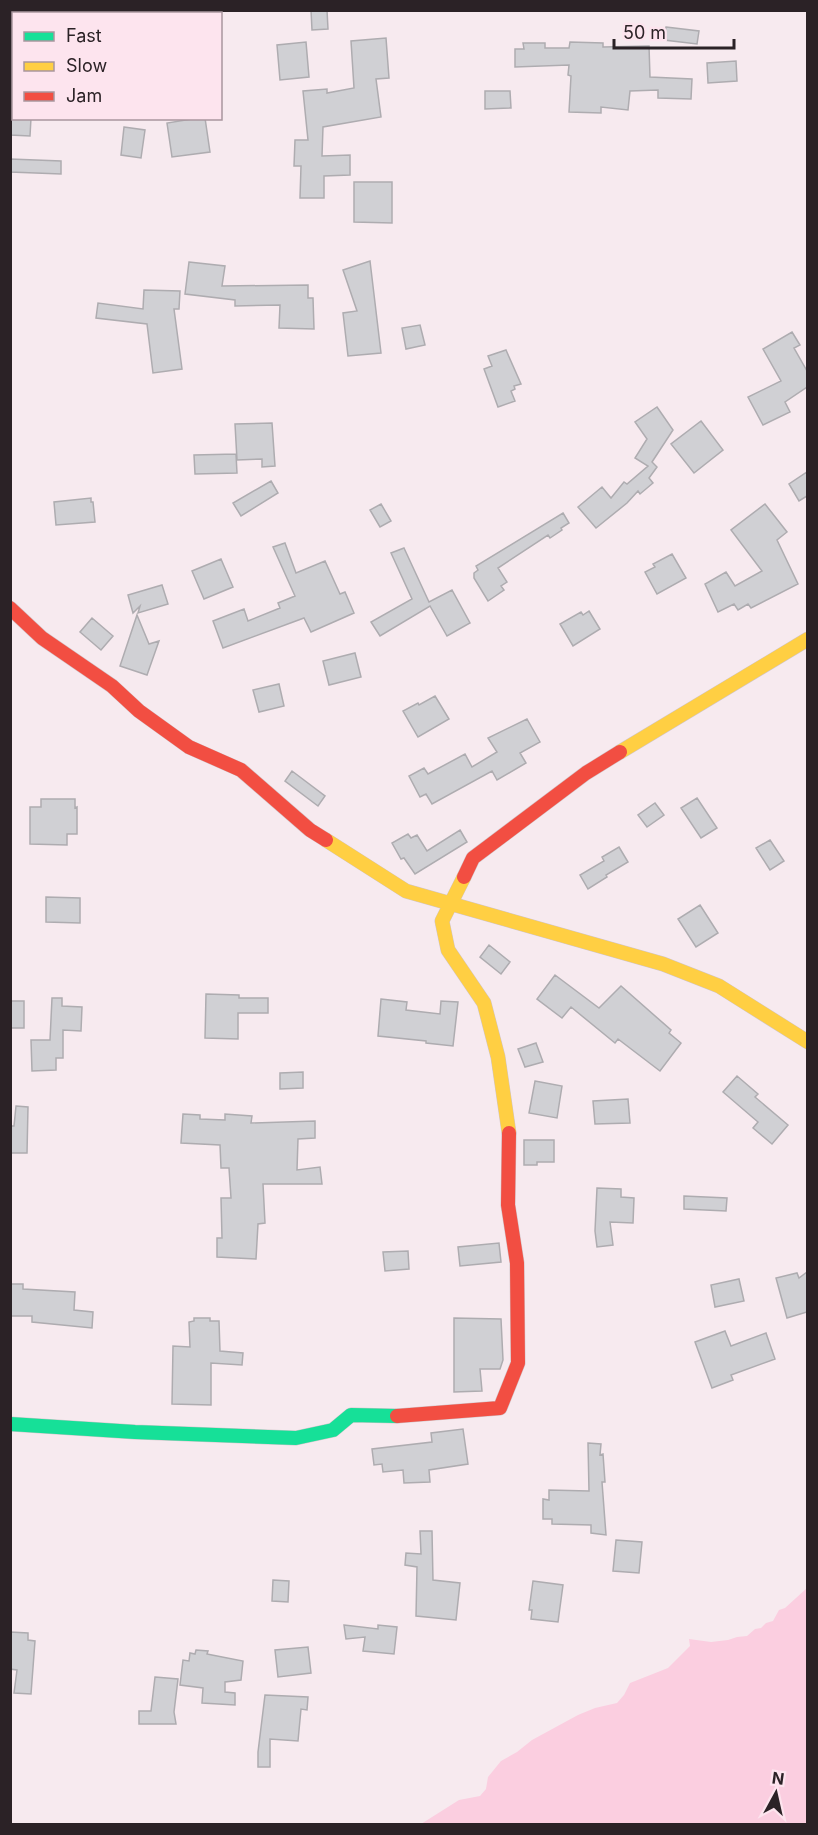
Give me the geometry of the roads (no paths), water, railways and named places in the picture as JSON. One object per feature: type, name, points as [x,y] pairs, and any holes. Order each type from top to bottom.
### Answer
[{"type":"street","points":[[10,608],[42,638],[112,686],[139,711],[189,747],[241,770],[310,830],[406,891],[663,964],[719,986],[807,1042]]},
{"type":"street","points":[[10,1424],[135,1432],[296,1438],[333,1430],[351,1415],[390,1416],[500,1408],[518,1363],[517,1263],[508,1204],[509,1132],[498,1057],[484,1003],[448,950],[442,921],[473,858],[586,773],[807,639]]}]
